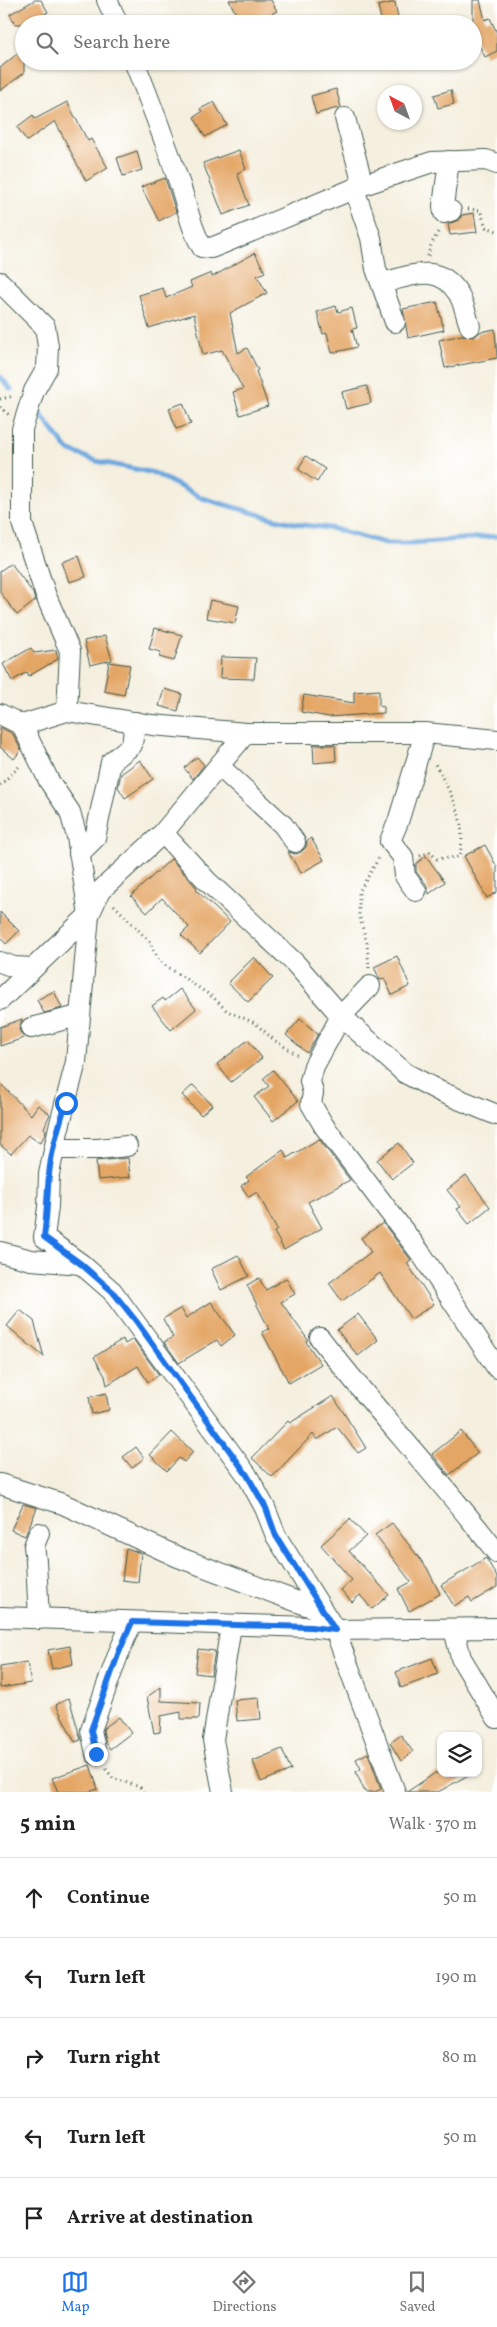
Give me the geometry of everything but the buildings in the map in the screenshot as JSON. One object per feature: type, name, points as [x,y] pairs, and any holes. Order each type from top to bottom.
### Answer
[{"type":"street","points":[[106,0],[114,15]]},
{"type":"street","points":[[143,70],[184,196],[194,234],[202,247],[211,248],[359,187],[432,162],[486,160],[497,164]]},
{"type":"street","points":[[345,118],[376,269],[395,322]]},
{"type":"street","points":[[448,161],[448,212]]},
{"type":"street","points":[[382,283],[421,273],[439,275],[458,293],[470,326]]},
{"type":"street","points":[[0,282],[45,328],[48,346],[47,368],[34,391],[22,429],[22,523],[46,596],[70,651],[68,711]]},
{"type":"street","points":[[22,725],[68,711],[135,722],[246,733],[424,733],[497,740]]},
{"type":"street","points":[[0,714],[22,725],[49,782],[70,812],[89,915],[78,1016],[79,1038],[76,1062],[49,1174],[48,1207],[44,1237],[81,1264],[112,1291],[247,1475],[266,1508],[276,1536],[335,1630],[395,1792]]},
{"type":"street","points":[[79,854],[95,838],[111,762],[132,745],[135,722]]},
{"type":"street","points":[[0,1000],[89,915],[100,892],[163,833],[246,733]]},
{"type":"street","points":[[416,891],[405,876],[403,857],[390,841],[398,822],[424,733]]},
{"type":"street","points":[[219,766],[283,824],[295,842]]},
{"type":"street","points":[[163,833],[207,881],[295,962],[341,1016],[405,1072],[442,1092],[497,1115]]},
{"type":"street","points":[[0,962],[14,967],[33,968]]},
{"type":"street","points":[[370,986],[341,1016],[314,1066],[310,1081],[313,1093],[311,1104],[324,1126],[422,1255],[497,1368]]},
{"type":"street","points":[[31,1028],[78,1016]]},
{"type":"street","points":[[54,1149],[98,1149],[127,1146]]},
{"type":"street","points":[[0,1252],[31,1260],[81,1264]]},
{"type":"street","points":[[320,1338],[359,1389],[420,1457],[497,1553]]},
{"type":"street","points":[[0,1484],[63,1504],[178,1558],[322,1612]]},
{"type":"street","points":[[39,1533],[34,1546],[39,1619]]},
{"type":"street","points":[[0,1618],[311,1627],[335,1630],[497,1628]]},
{"type":"street","points":[[96,1754],[91,1730],[119,1652],[132,1622]]},
{"type":"street","points":[[223,1792],[213,1740],[231,1626]]},
{"type":"street","points":[[454,1629],[458,1653],[497,1718]]},
{"type":"path","points":[[431,274],[427,259],[430,247],[448,212],[472,208],[480,210],[486,226],[497,231]]},
{"type":"path","points":[[0,785],[35,751]]},
{"type":"path","points":[[405,867],[423,853],[430,852],[437,859],[459,857],[462,847],[460,811],[433,761]]},
{"type":"path","points":[[370,986],[367,943],[359,915],[360,892],[371,869],[390,841]]},
{"type":"path","points":[[100,892],[149,942],[159,961],[214,998],[227,1011],[256,1023],[274,1040],[314,1066]]},
{"type":"path","points":[[96,1754],[113,1778],[140,1787],[143,1792]]},
{"type":"waterway","points":[[0,377],[11,389]]},
{"type":"waterway","points":[[38,411],[68,450],[96,461],[154,473],[202,498],[275,519],[330,528],[385,543],[413,543],[497,536]]},
{"type":"route","points":[[66,1103],[49,1174],[48,1207],[44,1237],[81,1264],[112,1291],[136,1321],[258,1492],[276,1536],[335,1630],[311,1627],[132,1622],[119,1652],[91,1730],[96,1754]]}]
